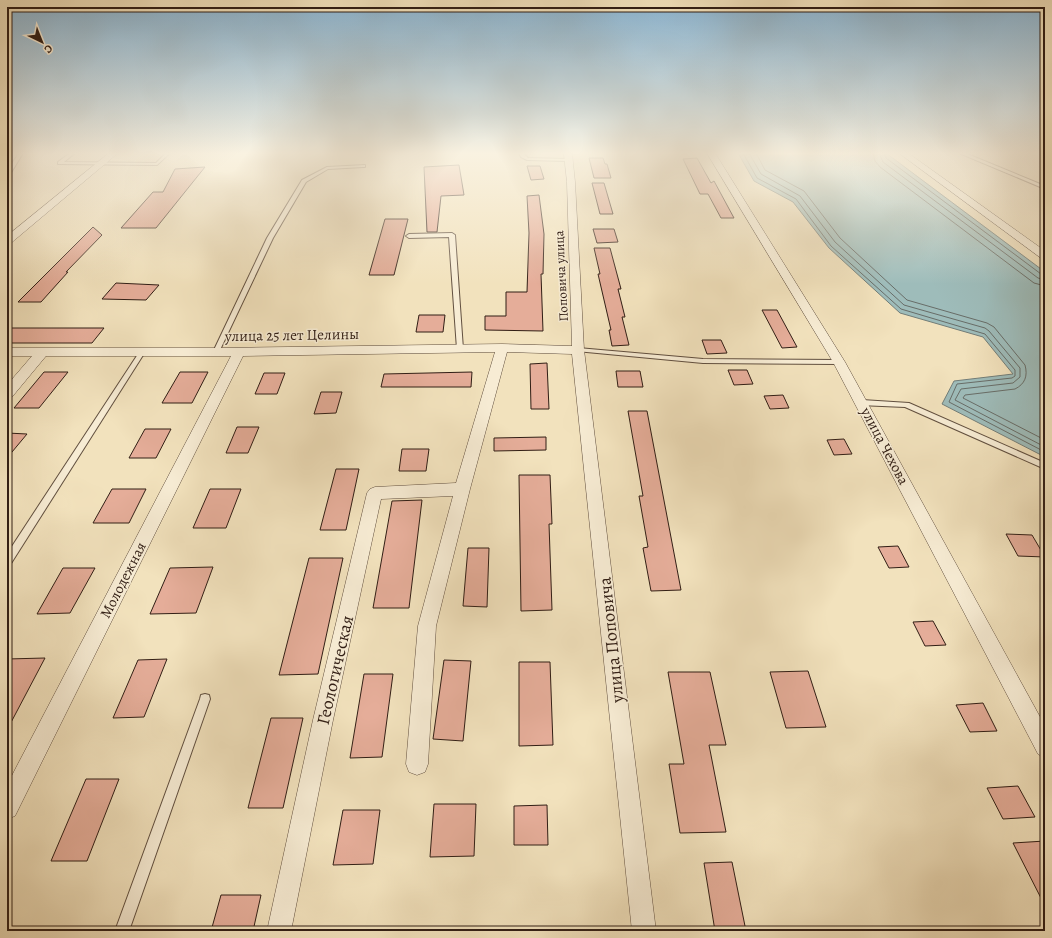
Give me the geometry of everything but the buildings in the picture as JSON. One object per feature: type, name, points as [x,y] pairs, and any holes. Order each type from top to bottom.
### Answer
[{"type":"street","points":[[7,241],[62,197]]},
{"type":"street","name":"Поповича улица","points":[[570,197],[578,350]]},
{"type":"street","name":"улица Чехова","points":[[738,197],[839,362],[862,403],[1045,747]]},
{"type":"street","points":[[963,197],[1045,256]]},
{"type":"street","points":[[417,764],[427,626],[462,489],[502,348]]},
{"type":"street","name":"улица 25 лет Целины","points":[[7,352],[239,352],[502,348],[578,350]]},
{"type":"street","name":"улица Поповича","points":[[578,350],[644,931]]},
{"type":"street","points":[[7,394],[43,351]]},
{"type":"street","name":"Молодежная","points":[[7,808],[239,352]]},
{"type":"street","name":"Геологическая","points":[[279,931],[323,720],[375,493],[462,489]]},
{"type":"lane","points":[[216,352],[270,238],[294,197]]},
{"type":"lane","points":[[409,236],[452,235],[460,349]]},
{"type":"lane","points":[[578,350],[703,361],[839,362]]},
{"type":"lane","points":[[7,562],[142,352]]},
{"type":"lane","points":[[862,403],[906,405],[1045,466]]},
{"type":"lane","points":[[122,931],[206,699]]},
{"type":"water","points":[[783,197],[944,197],[1045,272],[1045,457],[942,404],[954,381],[1013,374],[983,337],[900,313],[829,248],[793,202]]}]
